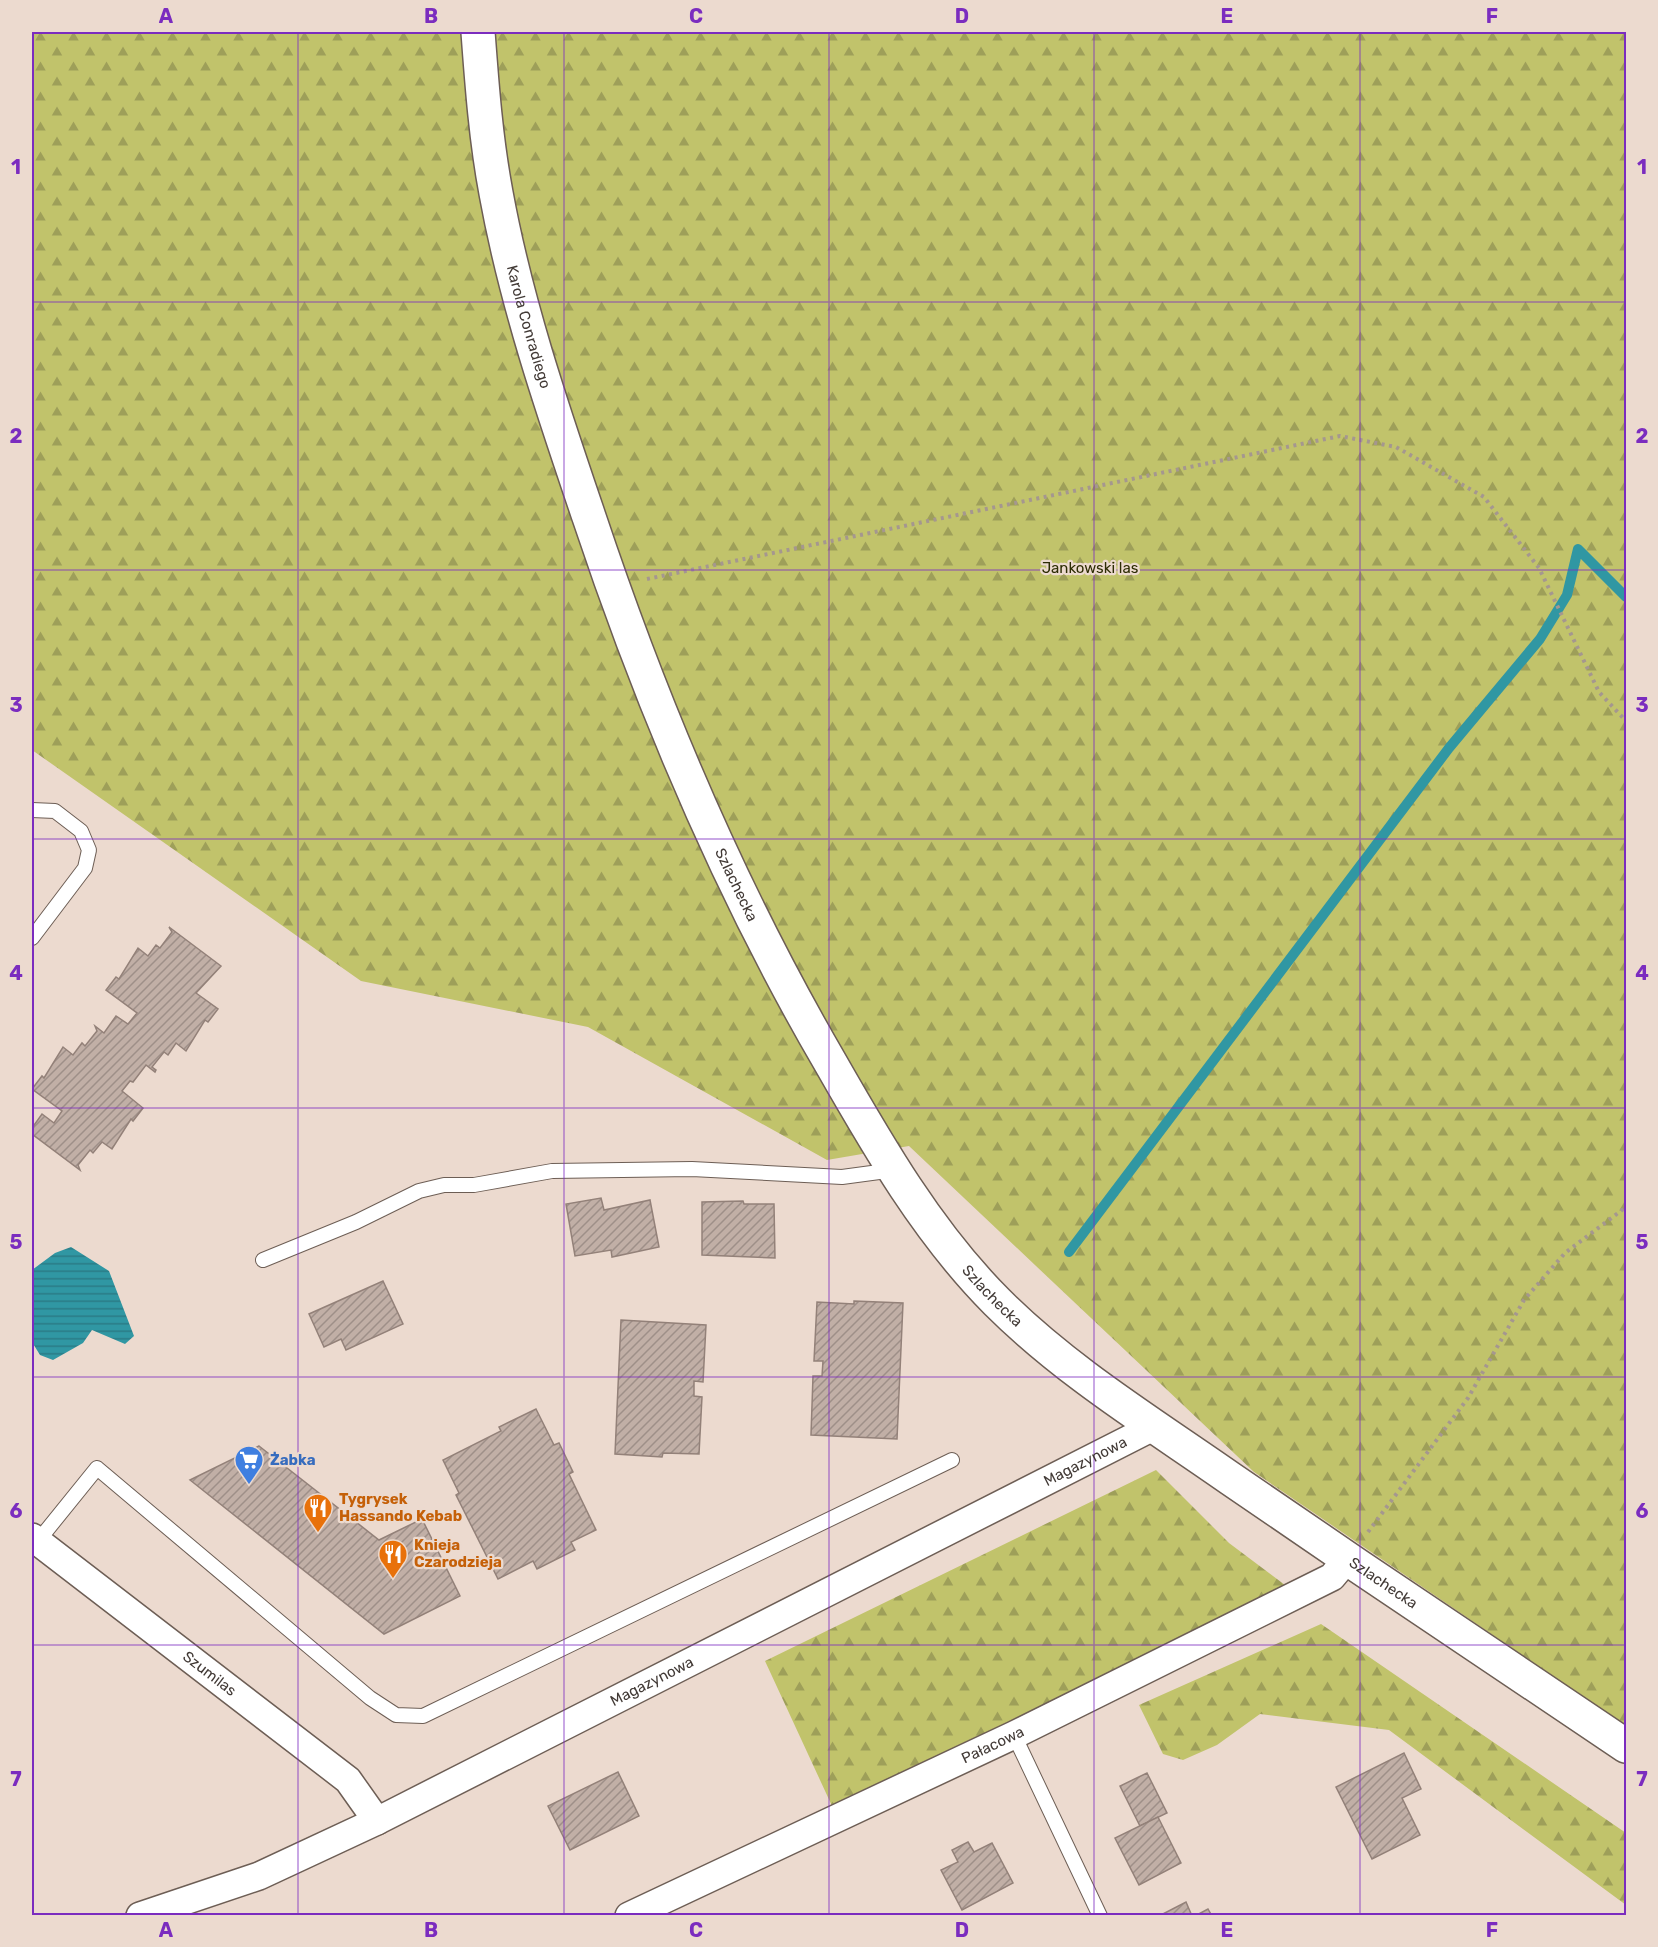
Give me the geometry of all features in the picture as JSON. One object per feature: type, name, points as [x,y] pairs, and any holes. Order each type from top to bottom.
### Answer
[{"type":"street","name":"Karola Conradiego","points":[[478,32],[486,132],[496,195],[514,270],[552,408],[617,600]]},
{"type":"street","name":"Szlachecka","points":[[617,600],[712,836],[787,989],[894,1170],[952,1251],[997,1303],[1069,1366],[1347,1559],[1626,1746]]},
{"type":"street","name":"Magazynowa","points":[[140,1916],[259,1876],[377,1821],[1155,1426]]},
{"type":"street","name":"Szumilas","points":[[35,1539],[348,1780],[377,1821]]},
{"type":"street","name":"Pałacowa","points":[[629,1916],[1014,1735],[1332,1576],[1347,1559]]},
{"type":"lane","points":[[32,810],[55,811],[81,831],[89,850],[85,868],[32,938]]},
{"type":"lane","points":[[262,1260],[356,1222],[419,1191],[444,1185],[474,1185],[552,1172],[692,1169],[842,1177],[894,1170]]},
{"type":"lane","points":[[35,1539],[97,1468],[370,1698],[396,1715],[423,1716],[952,1460]]},
{"type":"lane","points":[[1014,1735],[1100,1916]]},
{"type":"path","points":[[617,600],[1340,436],[1396,447],[1484,497],[1539,568],[1599,692],[1626,721]]},
{"type":"path","points":[[1347,1559],[1468,1398],[1524,1300],[1565,1253],[1626,1207]]},
{"type":"green space","name":"Jankowski las","points":[[32,32],[1626,32],[1626,1726],[1254,1472],[909,1146],[827,1160],[588,1027],[361,981],[32,750]]},
{"type":"green space","points":[[1156,1470],[1229,1543],[1293,1591],[832,1806],[765,1661]]},
{"type":"green space","points":[[1321,1624],[1626,1833],[1626,1905],[1389,1730],[1260,1714],[1217,1745],[1183,1760],[1163,1754],[1139,1705]]},
{"type":"water","points":[[71,1247],[109,1271],[134,1336],[125,1344],[92,1330],[83,1343],[53,1360],[40,1355],[32,1342],[32,1270],[55,1253]]},
{"type":"building","points":[[169,927],[221,966],[196,993],[218,1009],[208,1022],[205,1020],[186,1051],[176,1043],[168,1055],[164,1052],[152,1067],[156,1070],[155,1072],[146,1065],[133,1082],[130,1081],[122,1091],[143,1108],[133,1121],[131,1119],[112,1149],[102,1142],[93,1153],[90,1150],[78,1165],[80,1170],[32,1134],[32,1128],[42,1114],[54,1123],[62,1111],[32,1089],[42,1076],[44,1078],[63,1047],[73,1055],[82,1043],[85,1046],[97,1031],[95,1026],[104,1033],[116,1016],[128,1024],[137,1013],[106,990],[116,977],[119,979],[138,948],[148,956],[156,945],[160,948],[172,932]]},
{"type":"building","points":[[601,1198],[604,1210],[650,1200],[659,1247],[612,1257],[611,1250],[575,1256],[566,1204]]},
{"type":"building","points":[[743,1201],[744,1204],[774,1204],[775,1258],[702,1255],[702,1202]]},
{"type":"building","points":[[383,1281],[403,1324],[346,1350],[341,1339],[324,1347],[309,1314]]},
{"type":"building","points":[[854,1301],[903,1303],[897,1439],[811,1435],[813,1376],[822,1376],[823,1361],[814,1361],[817,1302],[854,1304]]},
{"type":"building","points":[[621,1320],[706,1325],[703,1382],[694,1381],[694,1396],[702,1397],[699,1454],[663,1453],[662,1457],[615,1454]]},
{"type":"building","points":[[536,1409],[554,1445],[559,1443],[573,1472],[569,1474],[596,1530],[571,1542],[575,1550],[537,1569],[533,1561],[498,1579],[456,1495],[459,1493],[443,1460],[501,1431],[499,1427]]},
{"type":"building","points":[[259,1446],[379,1540],[422,1519],[460,1596],[384,1634],[190,1480]]},
{"type":"building","points":[[1404,1753],[1421,1789],[1402,1798],[1420,1835],[1372,1859],[1336,1787]]},
{"type":"building","points":[[618,1772],[639,1816],[570,1850],[548,1806]]},
{"type":"building","points":[[1147,1773],[1167,1813],[1140,1826],[1120,1786]]},
{"type":"building","points":[[1158,1817],[1181,1863],[1139,1885],[1115,1838]]},
{"type":"building","points":[[968,1842],[974,1852],[992,1843],[1013,1883],[962,1910],[941,1870],[958,1862],[952,1850]]},
{"type":"building","points":[[1186,1902],[1192,1916],[1159,1916]]},
{"type":"building","points":[[1208,1909],[1212,1916],[1195,1916]]},
{"type":"waterway","points":[[1069,1252],[1449,748],[1540,639],[1567,595],[1578,549],[1626,597]]},
{"type":"place","name":"Żabka","points":[[249,1486]]},
{"type":"place","name":"Tygrysek Hassando Kebab","points":[[318,1534]]},
{"type":"place","name":"Knieja Czarodzieja","points":[[393,1580]]}]
